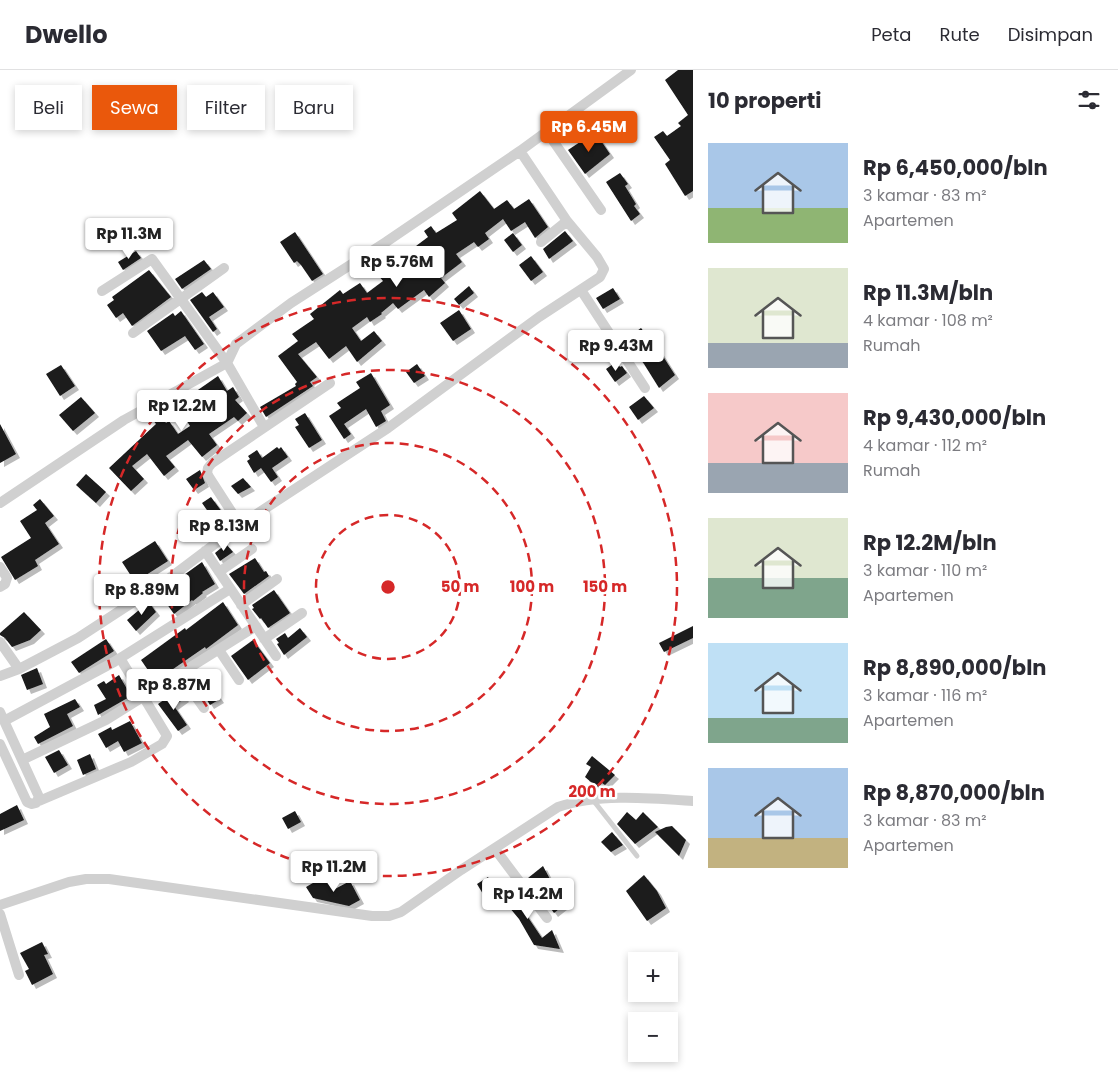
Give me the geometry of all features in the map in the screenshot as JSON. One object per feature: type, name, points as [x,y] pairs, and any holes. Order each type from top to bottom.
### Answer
[{"type":"street","points":[[0,503],[124,420],[227,363],[236,344],[291,303],[386,242],[520,151],[631,70]]},
{"type":"street","points":[[547,132],[601,210]]},
{"type":"street","points":[[0,676],[19,669],[78,638],[167,580],[240,525],[388,428],[539,317],[600,277],[604,267],[598,257],[567,221],[520,151]]},
{"type":"street","points":[[541,242],[567,221]]},
{"type":"street","points":[[102,291],[152,259],[227,363],[264,427]]},
{"type":"street","points":[[133,333],[224,268]]},
{"type":"street","points":[[581,290],[645,388]]},
{"type":"street","points":[[240,525],[209,477],[207,471],[212,463],[330,383]]},
{"type":"street","points":[[219,572],[252,549]]},
{"type":"street","points":[[205,551],[276,656]]},
{"type":"street","points":[[0,568],[7,580],[0,587]]},
{"type":"street","points":[[241,604],[278,578]]},
{"type":"street","points":[[39,801],[38,795],[2,717],[120,658],[230,589]]},
{"type":"street","points":[[264,639],[302,613]]},
{"type":"street","points":[[22,760],[106,720],[256,626]]},
{"type":"street","points":[[0,642],[19,669]]},
{"type":"street","points":[[219,650],[239,680]]},
{"type":"street","points":[[0,744],[27,802],[32,804],[131,762],[164,742],[167,736],[142,698],[120,658]]},
{"type":"street","points":[[180,674],[204,708]]},
{"type":"street","points":[[0,904],[69,882],[86,879],[109,880],[372,916],[389,916],[401,912],[460,870],[558,807],[570,802],[634,798],[693,801]]},
{"type":"street","points":[[495,849],[547,918]]},
{"type":"street","points":[[0,914],[19,975]]},
{"type":"lane","points":[[593,800],[637,856]]},
{"type":"building","points":[[678,70],[693,70],[693,191],[685,196],[665,164],[670,160],[654,137],[663,131],[667,136],[681,126],[678,123],[688,115],[665,80]]},
{"type":"building","points":[[595,132],[610,154],[585,174],[568,150]]},
{"type":"building","points":[[620,173],[628,184],[625,186],[636,204],[634,206],[640,214],[631,221],[606,182]]},
{"type":"building","points":[[480,191],[494,209],[507,200],[514,209],[529,199],[548,227],[535,238],[525,222],[511,231],[503,219],[485,233],[489,239],[478,247],[474,242],[456,254],[462,262],[441,278],[445,283],[429,297],[424,290],[398,309],[393,303],[370,322],[367,317],[352,328],[361,341],[374,331],[382,341],[357,362],[346,346],[329,359],[316,342],[298,354],[317,377],[310,382],[313,386],[266,417],[260,407],[296,386],[297,382],[278,356],[298,341],[292,334],[314,319],[310,314],[340,290],[343,294],[360,283],[367,293],[383,281],[378,275],[393,263],[390,260],[396,255],[406,267],[421,253],[416,246],[428,237],[424,231],[431,226],[436,233],[457,220],[452,213]]},
{"type":"building","points":[[565,231],[573,241],[549,259],[543,249]]},
{"type":"building","points":[[295,232],[323,274],[312,281],[297,261],[294,263],[280,242]]},
{"type":"building","points":[[513,233],[522,245],[513,252],[504,240]]},
{"type":"building","points":[[136,251],[141,258],[123,270],[118,262]]},
{"type":"building","points":[[531,256],[543,272],[531,281],[519,265]]},
{"type":"building","points":[[204,260],[211,269],[182,289],[175,279]]},
{"type":"building","points":[[149,270],[171,297],[132,326],[123,313],[116,318],[107,305],[114,300],[112,297]]},
{"type":"building","points":[[469,286],[474,293],[459,305],[454,299]]},
{"type":"building","points":[[613,288],[620,299],[603,309],[596,298]]},
{"type":"building","points":[[202,292],[206,297],[213,292],[224,307],[209,317],[217,329],[213,332],[190,300]]},
{"type":"building","points":[[459,310],[471,329],[453,341],[440,323]]},
{"type":"building","points":[[181,311],[204,344],[195,350],[185,336],[161,351],[147,331],[173,313],[175,316]]},
{"type":"building","points":[[641,328],[659,350],[675,375],[659,388],[644,364],[625,340]]},
{"type":"building","points":[[616,362],[627,373],[615,382],[606,369]]},
{"type":"building","points":[[417,364],[425,376],[414,383],[406,372]]},
{"type":"building","points":[[61,365],[75,386],[60,396],[46,374]]},
{"type":"building","points":[[371,373],[390,405],[381,411],[386,421],[376,427],[366,409],[344,424],[351,434],[344,439],[329,416],[341,408],[337,403],[360,388],[356,382]]},
{"type":"building","points":[[218,376],[227,391],[233,387],[239,397],[235,400],[247,413],[238,421],[234,417],[209,434],[217,445],[202,457],[188,440],[166,456],[175,467],[164,476],[147,454],[132,466],[144,479],[131,491],[109,468],[156,424],[153,420],[160,415],[166,423],[169,421],[178,434],[190,426],[185,418],[195,411],[185,399]]},
{"type":"building","points":[[644,396],[654,408],[638,420],[629,407]]},
{"type":"building","points":[[81,397],[95,413],[73,431],[59,415]]},
{"type":"building","points":[[305,413],[322,440],[309,448],[295,427],[299,425],[295,419]]},
{"type":"building","points":[[0,424],[16,454],[0,463]]},
{"type":"building","points":[[277,447],[279,449],[281,447],[288,457],[272,468],[278,477],[271,482],[261,468],[254,473],[247,461],[250,459],[248,456],[257,450],[262,458]]},
{"type":"building","points":[[200,470],[205,483],[194,490],[186,479]]},
{"type":"building","points":[[86,474],[106,492],[96,503],[76,485]]},
{"type":"building","points":[[243,478],[251,487],[238,494],[231,486]]},
{"type":"building","points":[[211,497],[225,516],[216,523],[202,503]]},
{"type":"building","points":[[40,499],[54,516],[45,523],[59,544],[35,560],[38,566],[15,580],[1,557],[31,538],[20,521],[37,510],[33,505]]},
{"type":"building","points":[[155,541],[168,561],[135,582],[122,562]]},
{"type":"building","points":[[226,544],[233,552],[220,561],[215,553]]},
{"type":"building","points":[[255,558],[269,576],[244,594],[229,574]]},
{"type":"building","points":[[202,562],[215,584],[174,614],[159,593]]},
{"type":"building","points":[[274,590],[290,613],[268,628],[252,609],[254,608],[252,605]]},
{"type":"building","points":[[148,601],[156,612],[136,631],[127,620],[139,610],[137,608]]},
{"type":"building","points":[[223,602],[238,625],[206,649],[205,647],[150,685],[144,677],[150,673],[141,660]]},
{"type":"building","points":[[24,612],[41,630],[30,640],[12,647],[0,633]]},
{"type":"building","points":[[693,626],[693,638],[664,652],[659,643]]},
{"type":"building","points":[[300,628],[307,637],[284,655],[276,639],[285,633],[288,638]]},
{"type":"building","points":[[106,639],[114,651],[79,673],[71,662]]},
{"type":"building","points":[[253,640],[270,663],[248,680],[231,656]]},
{"type":"building","points":[[37,668],[43,684],[27,690],[21,675]]},
{"type":"building","points":[[202,672],[220,699],[210,705],[193,678]]},
{"type":"building","points":[[119,675],[131,696],[98,715],[94,705],[106,699],[97,685],[104,681],[106,684]]},
{"type":"building","points":[[180,692],[185,698],[174,706],[187,725],[178,731],[158,704]]},
{"type":"building","points":[[75,699],[80,707],[67,714],[73,726],[38,744],[34,737],[50,727],[44,714]]},
{"type":"building","points":[[130,721],[142,743],[124,752],[118,741],[106,748],[98,734],[111,727],[112,730]]},
{"type":"building","points":[[59,750],[68,765],[54,773],[45,757]]},
{"type":"building","points":[[90,754],[96,769],[83,775],[77,760]]},
{"type":"building","points":[[592,756],[615,775],[605,785],[602,783],[598,788],[585,777],[591,767],[586,764]]},
{"type":"building","points":[[17,805],[24,820],[0,831],[0,814]]},
{"type":"building","points":[[295,811],[301,822],[288,829],[282,818]]},
{"type":"building","points":[[627,812],[636,820],[643,812],[658,827],[635,844],[617,824]]},
{"type":"building","points":[[672,826],[686,840],[679,856],[655,832]]},
{"type":"building","points":[[612,832],[623,845],[611,852],[601,842]]},
{"type":"building","points":[[543,866],[550,879],[549,883],[556,891],[559,889],[568,902],[554,913],[547,903],[548,900],[538,895],[528,878]]},
{"type":"building","points":[[644,875],[657,891],[666,908],[647,921],[626,891]]},
{"type":"building","points":[[325,876],[333,890],[350,881],[360,900],[349,906],[313,898],[306,887]]},
{"type":"building","points":[[488,877],[495,892],[486,899],[477,884]]},
{"type":"building","points":[[513,887],[527,902],[521,907],[542,938],[552,930],[560,949],[534,945],[519,919],[500,896]]},
{"type":"building","points":[[42,942],[48,954],[44,955],[53,974],[32,985],[25,971],[29,969],[20,953]]}]
